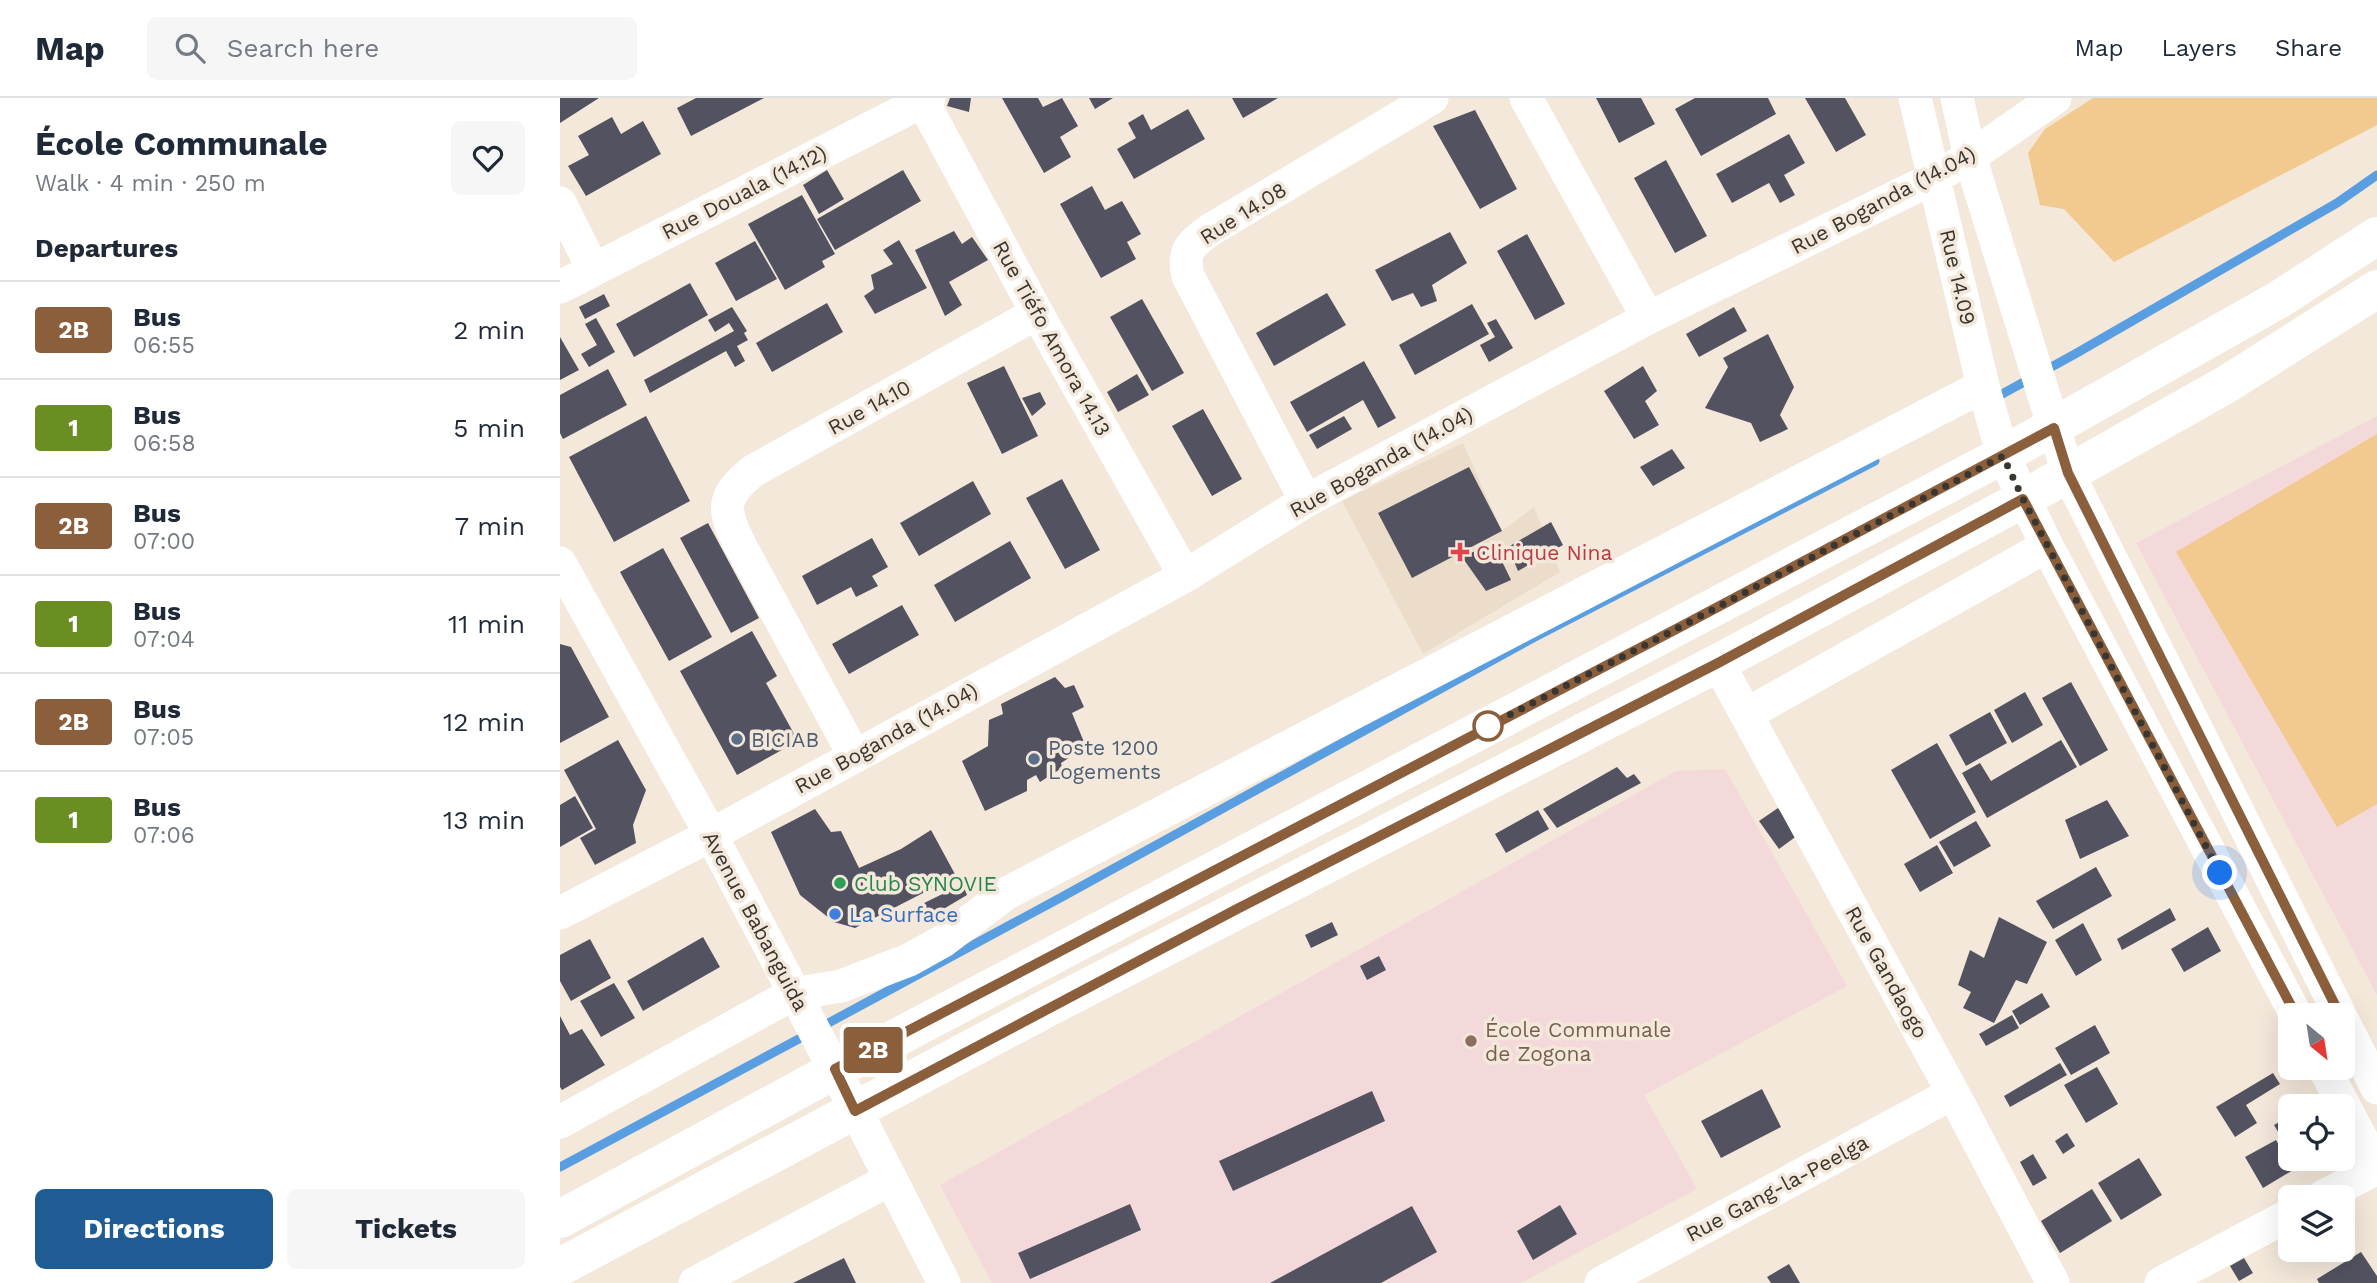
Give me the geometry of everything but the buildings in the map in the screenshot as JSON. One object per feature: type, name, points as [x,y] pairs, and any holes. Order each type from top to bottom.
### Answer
[{"type":"main road","points":[[560,1219],[835,1069],[2003,456],[2278,300],[2377,236]]},
{"type":"main road","points":[[560,1267],[1236,909],[1718,663],[2023,499],[2227,384],[2377,289]]},
{"type":"street","name":"Rue 14.08","points":[[1307,501],[1188,276],[1184,262],[1186,254],[1196,240],[1210,230],[1432,98]]},
{"type":"street","points":[[1526,98],[1648,318]]},
{"type":"street","name":"Rue 14.09","points":[[1915,98],[1983,386],[2003,456],[2023,499],[2290,1003]]},
{"type":"street","name":"Rue 14.09","points":[[1957,98],[1970,157],[2068,473],[2334,1003]]},
{"type":"street","name":"Rue Boganda (14.04)","points":[[560,913],[711,835],[1185,576],[1307,501],[1648,318],[1934,178],[1970,157],[2055,98]]},
{"type":"street","name":"Rue Douala (14.12)","points":[[560,287],[925,99]]},
{"type":"street","name":"Rue Tiéfo Amora 14.13","points":[[925,99],[1037,313],[1185,576]]},
{"type":"street","points":[[560,203],[593,269]]},
{"type":"street","name":"Rue 14.10","points":[[854,755],[728,521],[727,505],[735,486],[753,471],[1037,313]]},
{"type":"street","points":[[560,1122],[793,994],[841,986],[909,960],[943,941],[1007,893],[1983,386]]},
{"type":"street","points":[[1747,714],[2048,546]]},
{"type":"street","name":"Avenue Babanguida","points":[[564,581],[711,835],[944,1283]]},
{"type":"street","name":"Rue Gandaogo","points":[[1718,663],[1953,1093],[2053,1283]]},
{"type":"street","points":[[2356,1046],[2377,1088]]},
{"type":"street","points":[[2330,1080],[2377,1168],[2345,1185]]},
{"type":"street","name":"Rue Gang-la-Peelga","points":[[1601,1283],[1953,1093]]},
{"type":"street","points":[[695,1283],[891,1179]]},
{"type":"street","points":[[2161,1283],[2278,1221]]},
{"type":"shaded area","points":[[2093,98],[2377,98],[2377,125],[2114,262],[2064,209],[2040,205],[2028,153],[2045,129]]},
{"type":"shaded area","points":[[2377,416],[2377,995],[2136,543]]},
{"type":"shaded area","points":[[2377,434],[2377,804],[2337,827],[2176,552]]},
{"type":"shaded area","name":"Clinique Nina","points":[[1463,443],[1502,531],[1534,507],[1560,572],[1423,654],[1342,501]]},
{"type":"shaded area","name":"École Communale de Zogona","points":[[1725,769],[1847,986],[1644,1095],[1697,1189],[1521,1283],[992,1283],[940,1185],[1676,771]]},
{"type":"waterway","points":[[1993,399],[2337,203],[2377,175]]},
{"type":"waterway","points":[[821,1027],[1533,638],[1875,461]]},
{"type":"waterway","points":[[560,1167],[808,1034]]},
{"type":"bus line","name":"2B","points":[[2290,1003],[2023,499],[1718,663],[1052,1005],[855,1111],[835,1069],[1682,626],[2054,428],[2068,473],[2334,1003]]},
{"type":"place","name":"Clinique Nina","points":[[1460,552]]},
{"type":"place","name":"BICIAB","points":[[737,739]]},
{"type":"place","name":"Poste 1200 Logements","points":[[1034,759]]},
{"type":"place","name":"Club SYNOVIE","points":[[840,883]]},
{"type":"place","name":"La Surface","points":[[835,914]]},
{"type":"place","name":"École Communale de Zogona","points":[[1471,1041]]},
{"type":"route","points":[[1488,726],[2003,456],[2023,499],[2220,873]]}]
